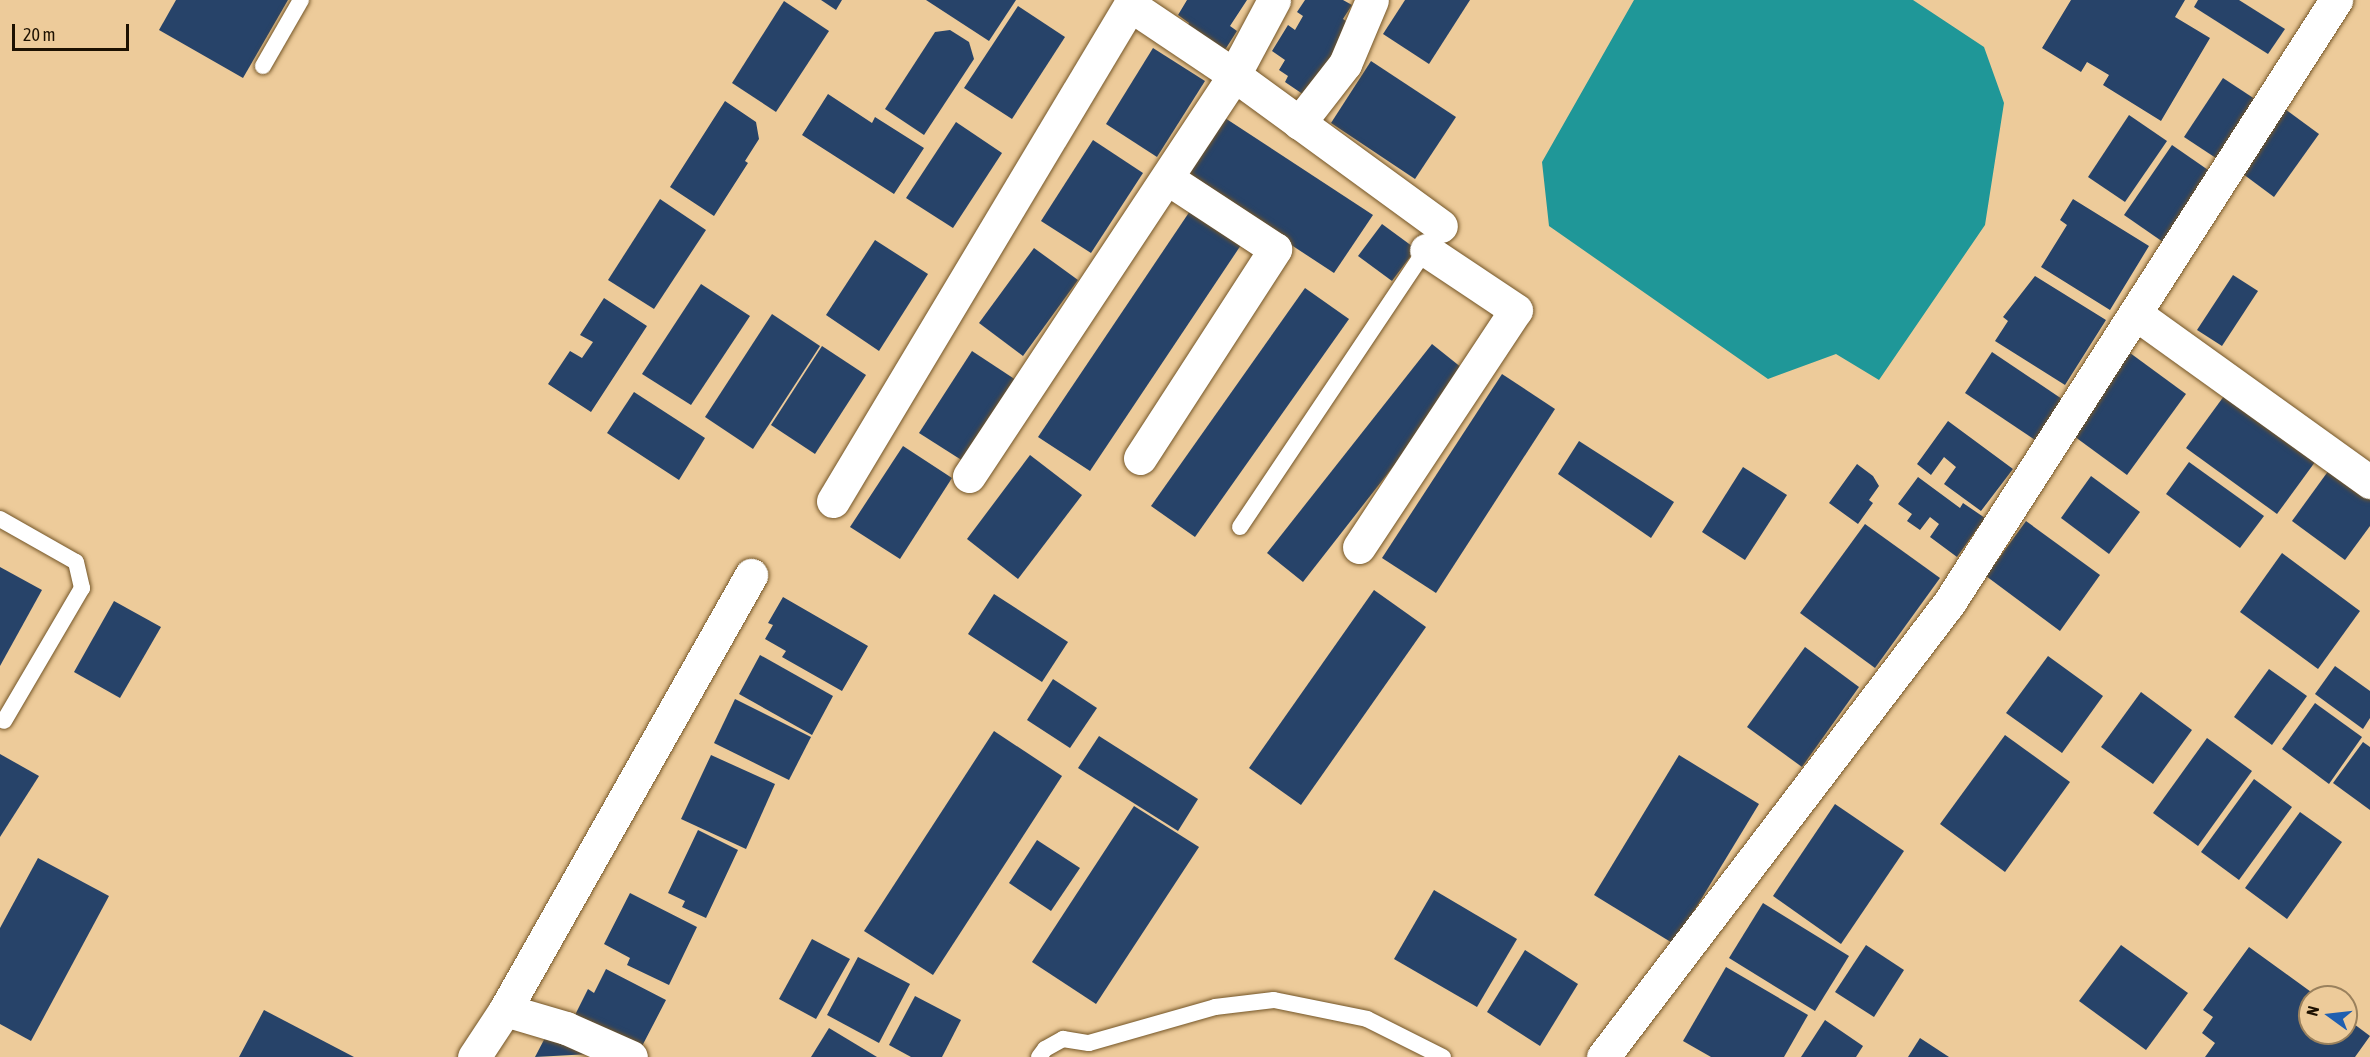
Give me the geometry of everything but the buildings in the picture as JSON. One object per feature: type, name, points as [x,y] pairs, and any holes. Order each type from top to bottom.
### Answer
[{"type":"street","points":[[969,476],[1234,75],[1275,0]]},
{"type":"street","points":[[1299,123],[1345,64],[1372,0]]},
{"type":"street","points":[[1603,1057],[1949,603],[2336,0]]},
{"type":"street","points":[[833,501],[1132,2],[1299,123],[1516,310],[1359,547]]},
{"type":"street","points":[[1140,458],[1275,249],[1167,178]]},
{"type":"street","points":[[2136,314],[2370,482]]},
{"type":"street","points":[[474,1057],[505,1010],[751,575]]},
{"type":"street","points":[[505,1010],[566,1028],[631,1057]]},
{"type":"lane","points":[[262,66],[302,0]]},
{"type":"lane","points":[[1240,527],[1434,238]]},
{"type":"lane","points":[[0,519],[76,562],[82,588],[4,721]]},
{"type":"lane","points":[[1039,1057],[1045,1049],[1063,1039],[1089,1043],[1215,1007],[1274,1000],[1367,1019],[1443,1057]]},
{"type":"water","points":[[1634,0],[1913,0],[1984,47],[2004,103],[1985,225],[1879,380],[1836,354],[1768,379],[1549,226],[1542,162]]}]
